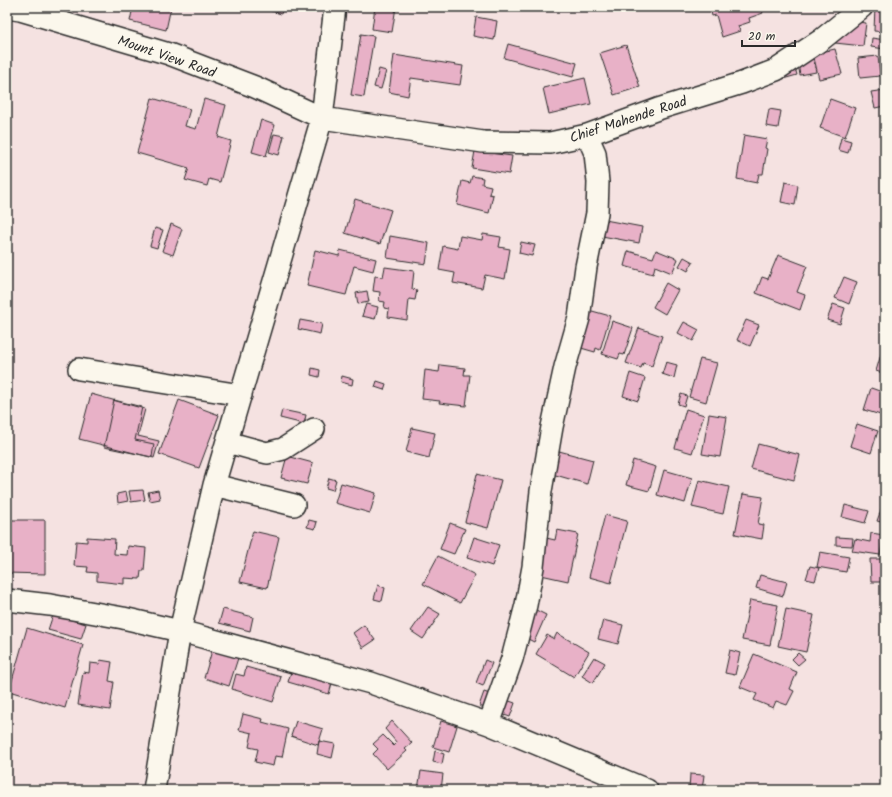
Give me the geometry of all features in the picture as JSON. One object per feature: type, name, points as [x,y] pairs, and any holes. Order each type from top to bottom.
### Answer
[{"type":"street","points":[[154,790],[180,631],[214,485],[322,118],[335,7]]},
{"type":"street","name":"Chief Mahende Road","points":[[322,118],[483,142],[550,142],[588,135],[658,109],[742,83],[776,70],[821,40],[862,7]]},
{"type":"street","name":"Mount View Road","points":[[7,8],[20,10],[169,54],[255,87],[322,118]]},
{"type":"street","points":[[489,724],[512,659],[526,605],[533,567],[541,491],[552,427],[565,367],[579,318],[586,266],[597,213],[598,182],[596,160],[588,135]]},
{"type":"street","points":[[79,369],[241,395]]},
{"type":"street","points":[[227,442],[267,453],[283,449],[314,429]]},
{"type":"street","points":[[214,485],[294,505]]},
{"type":"street","points":[[7,600],[50,605],[180,631],[371,683],[489,724],[647,790]]},
{"type":"building","points":[[133,7],[171,7],[166,30],[130,21]]},
{"type":"building","points":[[260,7],[283,7],[281,14]]},
{"type":"building","points":[[375,7],[396,7],[392,32],[372,29]]},
{"type":"building","points":[[710,7],[761,7],[763,13],[749,18],[750,22],[738,26],[740,31],[722,37],[716,15],[712,16]]},
{"type":"building","points":[[875,7],[885,7],[885,32],[874,31]]},
{"type":"building","points":[[476,17],[497,21],[494,40],[473,36]]},
{"type":"building","points":[[838,20],[866,23],[863,46],[835,43]]},
{"type":"building","points":[[361,34],[374,36],[364,97],[351,95]]},
{"type":"building","points":[[872,38],[885,40],[885,49],[871,47]]},
{"type":"building","points":[[508,44],[577,63],[573,77],[504,58]]},
{"type":"building","points":[[626,45],[640,87],[614,95],[600,53]]},
{"type":"building","points":[[835,49],[842,74],[819,79],[813,54]]},
{"type":"building","points":[[394,55],[463,66],[460,85],[411,78],[408,96],[389,92]]},
{"type":"building","points":[[813,56],[816,72],[800,75],[797,59]]},
{"type":"building","points":[[878,56],[880,76],[860,78],[858,58]]},
{"type":"building","points":[[792,57],[797,75],[783,79],[777,62]]},
{"type":"building","points":[[379,69],[386,71],[381,89],[374,87]]},
{"type":"building","points":[[585,78],[591,104],[549,114],[543,88]]},
{"type":"building","points":[[885,90],[885,106],[875,108],[871,92]]},
{"type":"building","points":[[152,98],[190,109],[185,126],[196,129],[204,99],[226,105],[218,137],[231,141],[220,182],[209,179],[207,186],[185,180],[189,168],[137,153]]},
{"type":"building","points":[[830,99],[855,108],[845,137],[820,128]]},
{"type":"building","points":[[769,109],[781,111],[778,128],[766,126]]},
{"type":"building","points":[[261,120],[275,125],[266,156],[252,152]]},
{"type":"building","points":[[274,134],[284,136],[279,155],[269,152]]},
{"type":"building","points":[[744,135],[767,139],[763,174],[759,174],[757,183],[737,179]]},
{"type":"building","points":[[841,138],[851,141],[848,153],[838,150]]},
{"type":"building","points":[[475,151],[512,156],[509,174],[472,168]]},
{"type":"building","points":[[472,176],[483,178],[482,184],[491,186],[489,194],[493,195],[489,213],[457,205],[462,181],[470,183]]},
{"type":"building","points":[[785,182],[798,185],[795,205],[781,202]]},
{"type":"building","points":[[355,199],[391,210],[380,244],[345,233]]},
{"type":"building","points":[[605,220],[642,227],[639,243],[602,236]]},
{"type":"building","points":[[171,224],[182,229],[173,255],[162,251]]},
{"type":"building","points":[[155,228],[163,230],[157,248],[150,246]]},
{"type":"building","points":[[483,234],[501,237],[499,247],[510,249],[505,279],[485,275],[482,288],[453,283],[455,273],[439,270],[443,246],[458,249],[460,236],[482,240]]},
{"type":"building","points":[[390,236],[429,243],[426,264],[387,258]]},
{"type":"building","points":[[521,242],[535,245],[532,256],[519,253]]},
{"type":"building","points":[[315,250],[339,256],[340,250],[376,259],[373,271],[354,266],[346,295],[307,286]]},
{"type":"building","points":[[656,250],[678,259],[672,273],[655,266],[653,274],[624,266],[628,251],[653,258]]},
{"type":"building","points":[[778,255],[807,266],[797,292],[805,295],[800,310],[756,293],[762,277],[768,279]]},
{"type":"building","points":[[684,257],[693,262],[688,271],[679,266]]},
{"type":"building","points":[[385,267],[414,271],[412,289],[417,290],[415,300],[409,299],[407,320],[388,317],[389,309],[384,308],[385,302],[379,301],[380,292],[373,291],[375,276],[383,277]]},
{"type":"building","points":[[844,277],[857,282],[849,304],[835,298]]},
{"type":"building","points":[[666,283],[678,290],[665,314],[653,307]]},
{"type":"building","points":[[367,291],[369,302],[358,304],[356,293]]},
{"type":"building","points":[[366,304],[378,307],[375,319],[362,316]]},
{"type":"building","points":[[833,304],[845,308],[840,324],[827,320]]},
{"type":"building","points":[[585,309],[610,316],[600,350],[596,348],[595,352],[574,346]]},
{"type":"building","points":[[300,320],[322,324],[320,334],[298,329]]},
{"type":"building","points":[[746,320],[759,325],[750,346],[737,340]]},
{"type":"building","points":[[612,321],[633,328],[624,355],[620,354],[618,359],[602,354]]},
{"type":"building","points":[[684,322],[699,330],[693,341],[678,333]]},
{"type":"building","points":[[639,328],[662,336],[652,366],[643,363],[641,368],[626,363]]},
{"type":"building","points":[[882,351],[885,352],[885,374],[876,371]]},
{"type":"building","points":[[700,359],[717,363],[706,402],[689,397]]},
{"type":"building","points":[[666,362],[677,365],[674,378],[662,374]]},
{"type":"building","points":[[440,365],[465,368],[464,375],[470,375],[466,406],[439,403],[440,401],[422,399],[425,370],[439,372]]},
{"type":"building","points":[[312,368],[320,370],[319,377],[311,375]]},
{"type":"building","points":[[630,373],[645,378],[638,401],[623,396]]},
{"type":"building","points":[[342,376],[353,379],[352,385],[341,382]]},
{"type":"building","points":[[377,381],[386,384],[384,390],[375,387]]},
{"type":"building","points":[[871,388],[885,393],[884,416],[864,410]]},
{"type":"building","points":[[91,394],[145,409],[138,436],[159,441],[154,458],[79,439]]},
{"type":"building","points":[[681,394],[687,396],[684,406],[678,404]]},
{"type":"building","points":[[114,400],[142,407],[135,440],[154,444],[152,457],[104,447]]},
{"type":"building","points":[[179,400],[219,415],[199,468],[159,454]]},
{"type":"building","points":[[686,409],[704,415],[692,453],[675,448]]},
{"type":"building","points":[[282,410],[306,415],[304,424],[280,418]]},
{"type":"building","points":[[709,414],[727,417],[720,457],[702,454]]},
{"type":"building","points":[[857,424],[878,431],[871,453],[850,446]]},
{"type":"building","points":[[412,428],[435,433],[429,458],[406,452]]},
{"type":"building","points":[[758,444],[800,455],[794,480],[751,469]]},
{"type":"building","points":[[559,451],[593,460],[587,484],[552,474]]},
{"type":"building","points":[[287,456],[313,463],[307,484],[281,478]]},
{"type":"building","points":[[633,460],[656,467],[649,491],[626,485]]},
{"type":"building","points":[[664,470],[692,478],[685,503],[657,495]]},
{"type":"building","points":[[477,474],[501,480],[488,528],[465,522]]},
{"type":"building","points":[[329,478],[336,480],[333,490],[326,488]]},
{"type":"building","points":[[699,480],[729,487],[723,514],[692,507]]},
{"type":"building","points":[[341,483],[376,493],[370,513],[335,503]]},
{"type":"building","points":[[143,490],[145,500],[131,502],[129,491]]},
{"type":"building","points":[[158,490],[160,499],[150,501],[148,492]]},
{"type":"building","points":[[126,492],[128,501],[118,503],[117,494]]},
{"type":"building","points":[[743,494],[763,497],[758,524],[764,525],[762,539],[735,534]]},
{"type":"building","points":[[845,505],[869,511],[865,523],[842,517]]},
{"type":"building","points":[[882,507],[885,508],[885,523],[877,521]]},
{"type":"building","points":[[605,515],[627,521],[611,583],[589,577]]},
{"type":"building","points":[[7,520],[45,520],[45,574],[7,573]]},
{"type":"building","points":[[309,520],[317,522],[315,529],[307,527]]},
{"type":"building","points":[[450,523],[465,529],[454,554],[440,549]]},
{"type":"building","points":[[557,530],[578,534],[568,581],[532,573],[533,535],[555,540]]},
{"type":"building","points":[[253,531],[279,537],[267,588],[240,582]]},
{"type":"building","points":[[871,533],[884,535],[880,555],[852,551],[855,539],[870,542]]},
{"type":"building","points":[[87,537],[115,539],[114,554],[127,555],[128,546],[146,548],[144,571],[141,571],[140,579],[124,578],[124,584],[97,581],[97,573],[87,572],[88,567],[74,566],[76,541],[87,542]]},
{"type":"building","points":[[474,537],[499,545],[492,566],[467,558]]},
{"type":"building","points":[[836,537],[853,538],[852,546],[836,545]]},
{"type":"building","points":[[820,552],[849,557],[846,572],[817,567]]},
{"type":"building","points":[[438,556],[475,575],[460,603],[423,584]]},
{"type":"building","points":[[870,559],[885,559],[885,582],[871,582]]},
{"type":"building","points":[[810,566],[819,568],[815,581],[806,579]]},
{"type":"building","points":[[760,575],[787,582],[783,596],[756,588]]},
{"type":"building","points":[[378,585],[385,588],[382,601],[374,599]]},
{"type":"building","points":[[750,600],[778,605],[770,645],[742,640]]},
{"type":"building","points":[[428,607],[440,614],[423,639],[411,631]]},
{"type":"building","points":[[223,609],[253,617],[250,631],[219,623]]},
{"type":"building","points":[[786,609],[814,615],[806,652],[778,646]]},
{"type":"building","points":[[536,610],[546,615],[534,642],[524,637]]},
{"type":"building","points":[[53,615],[86,624],[81,639],[48,630]]},
{"type":"building","points":[[603,620],[623,625],[618,644],[598,639]]},
{"type":"building","points":[[364,625],[375,640],[363,648],[353,633]]},
{"type":"building","points":[[27,628],[83,645],[65,708],[9,691]]},
{"type":"building","points":[[557,633],[589,652],[574,677],[536,654],[547,635],[554,639]]},
{"type":"building","points":[[213,647],[239,655],[229,686],[204,678]]},
{"type":"building","points":[[730,650],[740,653],[735,675],[725,673]]},
{"type":"building","points":[[798,653],[805,659],[798,665],[792,659]]},
{"type":"building","points":[[754,654],[797,672],[790,689],[794,691],[787,705],[776,701],[773,708],[754,700],[757,694],[740,687]]},
{"type":"building","points":[[594,657],[605,663],[593,683],[582,676]]},
{"type":"building","points":[[100,660],[112,662],[109,681],[114,682],[110,710],[78,705],[83,672],[89,673],[90,663],[99,664]]},
{"type":"building","points":[[485,660],[492,663],[483,686],[476,683]]},
{"type":"building","points":[[293,665],[334,676],[329,694],[288,682]]},
{"type":"building","points":[[246,667],[281,677],[273,702],[232,689],[236,674],[244,676]]},
{"type":"building","points":[[484,692],[515,703],[510,717],[479,706]]},
{"type":"building","points":[[243,714],[263,719],[262,722],[288,729],[282,757],[275,756],[273,766],[255,762],[258,749],[249,747],[252,733],[239,730]]},
{"type":"building","points":[[296,721],[323,729],[318,745],[291,736]]},
{"type":"building","points":[[392,721],[412,743],[405,749],[407,751],[387,769],[373,754],[378,749],[373,744],[383,735],[394,746],[397,743],[385,729]]},
{"type":"building","points":[[441,721],[457,726],[449,752],[433,747]]},
{"type":"building","points":[[319,741],[335,744],[332,758],[317,754]]},
{"type":"building","points":[[435,751],[444,754],[442,764],[433,762]]},
{"type":"building","points":[[421,771],[443,774],[441,790],[418,789]]},
{"type":"building","points":[[690,774],[704,775],[702,790],[689,790]]}]
